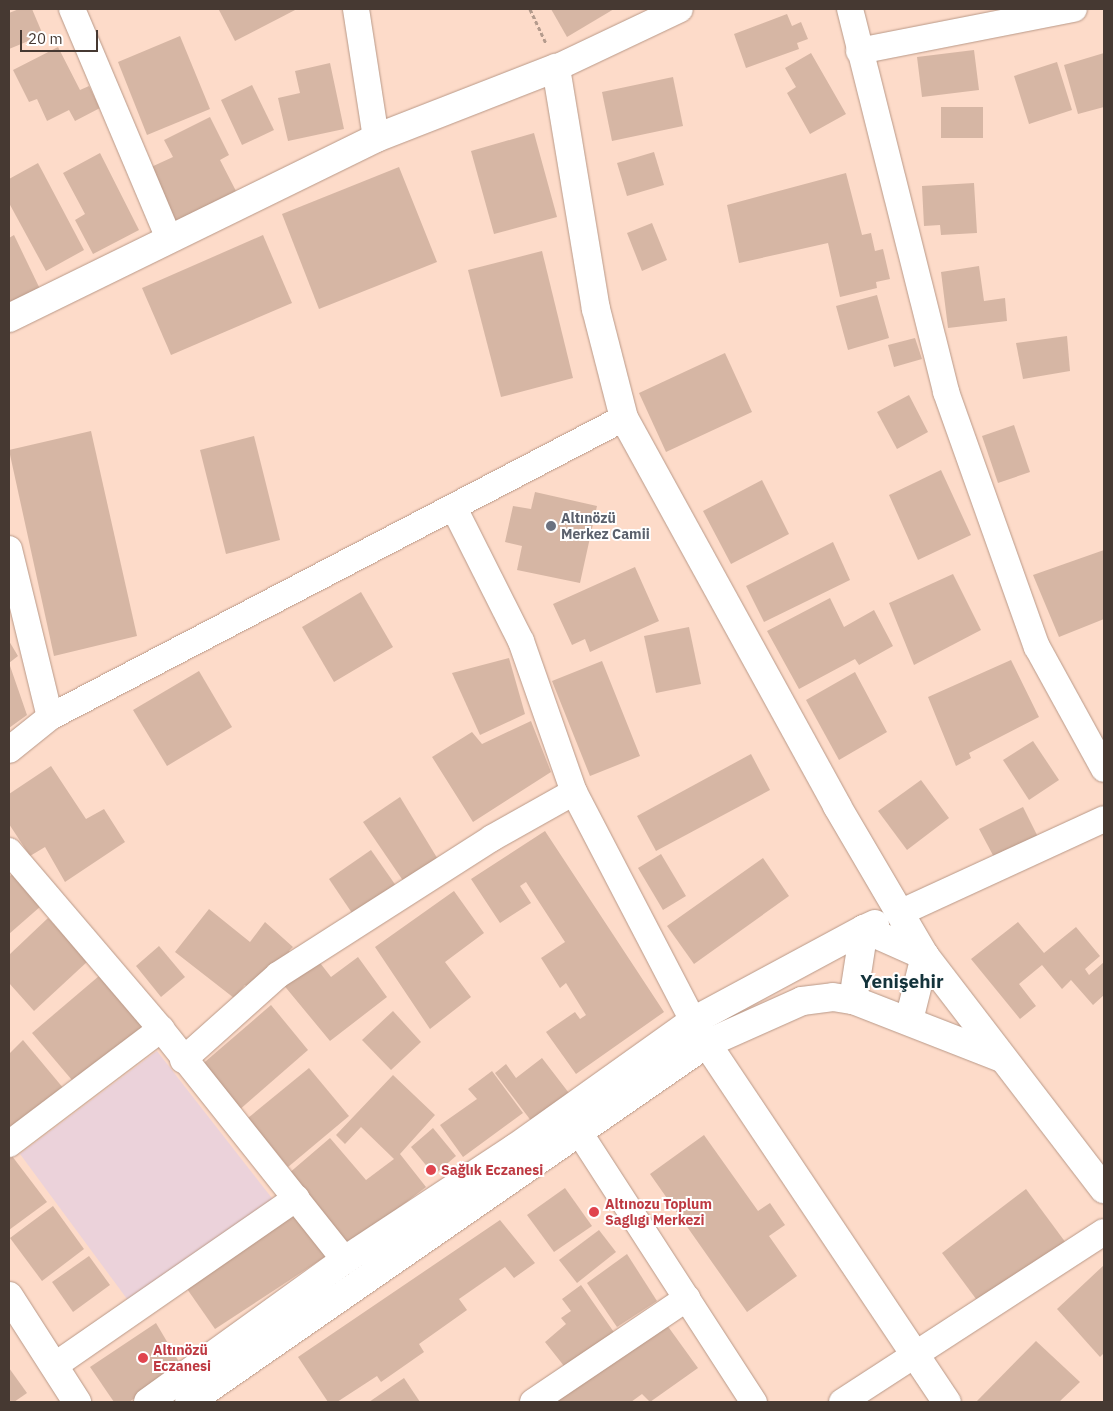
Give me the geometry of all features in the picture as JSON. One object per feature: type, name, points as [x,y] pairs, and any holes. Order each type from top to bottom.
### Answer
[{"type":"street","points":[[72,9],[169,239]]},
{"type":"street","points":[[356,9],[376,138]]},
{"type":"street","points":[[9,318],[376,138],[556,68],[680,9]]},
{"type":"street","points":[[850,9],[946,392],[1037,647],[1104,769]]},
{"type":"street","points":[[859,51],[1074,9]]},
{"type":"street","points":[[556,68],[596,309],[624,418],[837,806],[902,912],[925,956],[1104,1189]]},
{"type":"street","points":[[9,750],[50,717],[624,418]]},
{"type":"street","points":[[454,508],[521,641],[574,792],[693,1021],[706,1044],[913,1355],[947,1402]]},
{"type":"street","points":[[9,549],[50,717]]},
{"type":"street","points":[[183,1060],[278,975],[492,838],[574,792]]},
{"type":"street","points":[[148,1402],[345,1260],[515,1148],[693,1021],[864,929],[1104,819]]},
{"type":"street","points":[[9,851],[161,1029],[183,1060],[297,1198],[345,1260]]},
{"type":"street","points":[[864,929],[925,956]]},
{"type":"street","points":[[852,1000],[864,929]]},
{"type":"street","points":[[909,1020],[925,956]]},
{"type":"street","points":[[188,1402],[706,1044],[802,1001],[833,997],[852,1000],[909,1020],[1004,1058]]},
{"type":"street","points":[[9,1144],[161,1029]]},
{"type":"street","points":[[578,1132],[754,1402]]},
{"type":"street","points":[[54,1366],[297,1198]]},
{"type":"street","points":[[842,1402],[1104,1232]]},
{"type":"street","points":[[9,1296],[77,1402]]},
{"type":"street","points":[[533,1402],[687,1298]]},
{"type":"path","points":[[530,9],[556,68]]},
{"type":"shaded area","points":[[157,1051],[275,1202],[130,1303],[20,1154]]},
{"type":"building","points":[[19,9],[32,9],[43,35],[9,49],[9,13]]},
{"type":"building","points":[[221,9],[297,9],[235,41],[219,10]]},
{"type":"building","points":[[551,9],[614,9],[567,37]]},
{"type":"building","points":[[787,14],[792,26],[801,22],[808,39],[797,43],[799,49],[746,68],[734,34]]},
{"type":"building","points":[[180,36],[210,109],[147,135],[118,62]]},
{"type":"building","points":[[58,47],[80,90],[89,86],[100,108],[75,121],[69,110],[47,121],[37,99],[29,102],[13,70]]},
{"type":"building","points":[[974,50],[979,90],[922,97],[917,57]]},
{"type":"building","points":[[811,53],[846,114],[810,134],[787,93],[796,87],[785,68]]},
{"type":"building","points":[[1104,53],[1104,107],[1078,114],[1064,65]]},
{"type":"building","points":[[1057,62],[1072,110],[1029,124],[1014,76]]},
{"type":"building","points":[[330,63],[344,129],[288,141],[278,98],[300,93],[295,71]]},
{"type":"building","points":[[673,77],[683,126],[612,141],[602,92]]},
{"type":"building","points":[[252,85],[274,130],[242,145],[221,100]]},
{"type":"building","points":[[941,107],[983,107],[983,138],[941,138]]},
{"type":"building","points":[[210,117],[229,155],[220,160],[236,191],[176,222],[149,168],[173,157],[164,140]]},
{"type":"building","points":[[534,133],[557,217],[494,234],[471,151]]},
{"type":"building","points":[[654,152],[664,185],[627,196],[617,163]]},
{"type":"building","points":[[100,153],[139,230],[93,254],[75,220],[85,214],[63,173]]},
{"type":"building","points":[[38,163],[84,250],[46,271],[9,203],[9,179]]},
{"type":"building","points":[[399,167],[437,262],[319,309],[282,214]]},
{"type":"building","points":[[846,173],[862,235],[871,233],[875,251],[883,249],[890,279],[876,282],[877,288],[840,297],[828,243],[739,263],[727,205]]},
{"type":"building","points":[[974,183],[977,233],[941,235],[940,225],[924,226],[922,186]]},
{"type":"building","points":[[652,223],[667,260],[642,271],[627,233]]},
{"type":"building","points":[[14,235],[40,289],[9,304],[9,238]]},
{"type":"building","points":[[263,235],[292,303],[171,355],[142,288]]},
{"type":"building","points":[[542,251],[573,378],[501,397],[468,270]]},
{"type":"building","points":[[979,266],[984,301],[1005,298],[1007,321],[948,328],[941,272]]},
{"type":"building","points":[[877,295],[889,338],[848,350],[836,306]]},
{"type":"building","points":[[1067,336],[1070,371],[1023,379],[1016,343]]},
{"type":"building","points":[[915,338],[922,359],[894,367],[888,345]]},
{"type":"building","points":[[725,353],[752,412],[666,452],[639,393]]},
{"type":"building","points":[[909,395],[928,432],[897,449],[877,412]]},
{"type":"building","points":[[1014,425],[1030,472],[998,483],[982,436]]},
{"type":"building","points":[[91,431],[137,636],[54,656],[9,450]]},
{"type":"building","points":[[254,436],[280,540],[226,554],[200,450]]},
{"type":"building","points":[[941,470],[971,535],[918,560],[889,495]]},
{"type":"building","points":[[762,480],[789,534],[731,564],[703,511]]},
{"type":"building","name":"Altınözü Merkez Camii","points":[[535,492],[597,506],[580,583],[517,570],[522,546],[505,542],[513,506],[531,509]]},
{"type":"building","points":[[833,542],[850,580],[764,622],[746,586]]},
{"type":"building","points":[[1104,550],[1104,619],[1059,637],[1033,575]]},
{"type":"building","points":[[635,567],[659,621],[590,652],[585,639],[572,645],[553,604]]},
{"type":"building","points":[[953,574],[981,630],[914,665],[889,603]]},
{"type":"building","points":[[361,592],[393,647],[334,682],[302,627]]},
{"type":"building","points":[[830,598],[844,627],[874,610],[893,646],[859,665],[855,659],[799,689],[767,631]]},
{"type":"building","points":[[689,627],[701,684],[656,693],[644,636]]},
{"type":"building","points":[[9,641],[18,656],[9,663]]},
{"type":"building","points":[[509,658],[525,714],[480,735],[452,673]]},
{"type":"building","points":[[1011,660],[1039,717],[969,753],[971,758],[956,766],[928,697]]},
{"type":"building","points":[[602,661],[640,756],[590,776],[552,681]]},
{"type":"building","points":[[9,663],[27,715],[9,728]]},
{"type":"building","points":[[199,671],[232,727],[167,766],[133,710]]},
{"type":"building","points":[[855,672],[887,732],[839,760],[806,700]]},
{"type":"building","points":[[531,721],[551,772],[473,822],[432,757],[472,732],[482,744]]},
{"type":"building","points":[[1033,741],[1059,780],[1029,800],[1003,760]]},
{"type":"building","points":[[751,754],[770,790],[656,851],[637,816]]},
{"type":"building","points":[[51,766],[86,819],[104,809],[125,842],[65,882],[45,847],[30,856],[9,824],[9,794]]},
{"type":"building","points":[[921,780],[949,818],[907,850],[878,811]]},
{"type":"building","points":[[400,797],[439,861],[406,885],[363,822]]},
{"type":"building","points":[[1023,807],[1038,837],[995,859],[979,829]]},
{"type":"building","points":[[545,831],[664,1012],[576,1074],[546,1032],[575,1012],[580,1019],[586,1015],[566,983],[560,988],[541,958],[565,942],[526,882],[520,886],[531,903],[500,923],[471,879]]},
{"type":"building","points":[[371,850],[399,890],[356,919],[329,879]]},
{"type":"building","points":[[661,854],[686,896],[663,910],[638,868]]},
{"type":"building","points":[[763,858],[789,896],[694,964],[667,926]]},
{"type":"building","points":[[13,873],[41,906],[9,934],[9,877]]},
{"type":"building","points":[[454,891],[484,933],[445,962],[471,997],[430,1029],[375,947]]},
{"type":"building","points":[[209,909],[250,942],[265,922],[293,947],[289,951],[292,954],[252,990],[245,985],[234,998],[175,952]]},
{"type":"building","points":[[48,918],[88,961],[34,1011],[9,983],[9,955]]},
{"type":"building","points":[[1018,922],[1044,953],[1076,927],[1100,956],[1085,969],[1089,975],[1104,962],[1104,995],[1093,1005],[1071,980],[1062,989],[1042,965],[1019,984],[1036,1006],[1020,1019],[971,959]]},
{"type":"building","points":[[159,946],[185,977],[161,997],[136,966]]},
{"type":"building","points":[[358,957],[387,997],[330,1041],[282,983],[317,959],[331,977]]},
{"type":"building","points":[[99,976],[144,1029],[77,1086],[32,1033]]},
{"type":"building","points":[[271,1005],[308,1050],[238,1111],[199,1067]]},
{"type":"building","points":[[393,1011],[421,1042],[391,1070],[362,1040]]},
{"type":"building","points":[[23,1040],[64,1089],[9,1131],[9,1054]]},
{"type":"building","points":[[542,1058],[572,1097],[535,1126],[495,1073],[506,1064],[516,1078]]},
{"type":"building","points":[[309,1068],[349,1116],[288,1167],[248,1118]]},
{"type":"building","points":[[492,1071],[523,1113],[463,1157],[440,1125],[477,1099],[468,1089]]},
{"type":"building","points":[[393,1075],[435,1115],[400,1154],[426,1187],[348,1247],[288,1174],[330,1138],[366,1180],[394,1159],[361,1127],[345,1144],[336,1135]]},
{"type":"building","points":[[433,1128],[456,1156],[434,1175],[411,1147]]},
{"type":"building","points":[[704,1135],[758,1211],[770,1203],[785,1225],[769,1236],[797,1276],[747,1312],[650,1174]]},
{"type":"building","points":[[12,1156],[47,1202],[9,1230],[9,1158]]},
{"type":"building","points":[[565,1188],[592,1226],[554,1252],[527,1215]]},
{"type":"building","points":[[1026,1189],[1066,1243],[982,1307],[942,1253]]},
{"type":"building","points":[[53,1206],[84,1249],[42,1281],[10,1238]]},
{"type":"building","points":[[297,1210],[331,1253],[215,1329],[185,1286]]},
{"type":"building","points":[[500,1220],[535,1263],[514,1278],[505,1267],[459,1299],[467,1310],[419,1344],[424,1352],[381,1382],[377,1376],[337,1402],[328,1402],[298,1357]]},
{"type":"building","points":[[599,1230],[616,1252],[577,1283],[559,1260]]},
{"type":"building","points":[[627,1254],[657,1301],[617,1327],[587,1283]]},
{"type":"building","points":[[89,1256],[110,1285],[73,1312],[52,1282]]},
{"type":"building","points":[[1104,1265],[1104,1353],[1100,1357],[1057,1309]]},
{"type":"building","points":[[581,1285],[618,1338],[568,1371],[545,1342],[566,1324],[561,1318],[571,1311],[562,1299]]},
{"type":"building","points":[[664,1321],[698,1368],[650,1402],[642,1394],[631,1402],[559,1402],[555,1396]]},
{"type":"building","points":[[156,1323],[182,1367],[129,1402],[114,1402],[90,1367]]},
{"type":"building","points":[[1036,1341],[1080,1382],[1059,1402],[976,1402]]},
{"type":"building","points":[[9,1368],[27,1393],[14,1402],[9,1402]]},
{"type":"building","points":[[404,1378],[420,1402],[369,1402]]},
{"type":"place","name":"Altınözü Merkez Camii","points":[[551,526]]},
{"type":"place","name":"Sağlık Eczanesi","points":[[431,1170]]},
{"type":"place","name":"Altınozu Toplum Saglıgı Merkezi","points":[[594,1212]]},
{"type":"place","name":"Altınözü Eczanesi","points":[[143,1358]]},
{"type":"district","name":"Yenişehir","points":[[902,982]]}]
